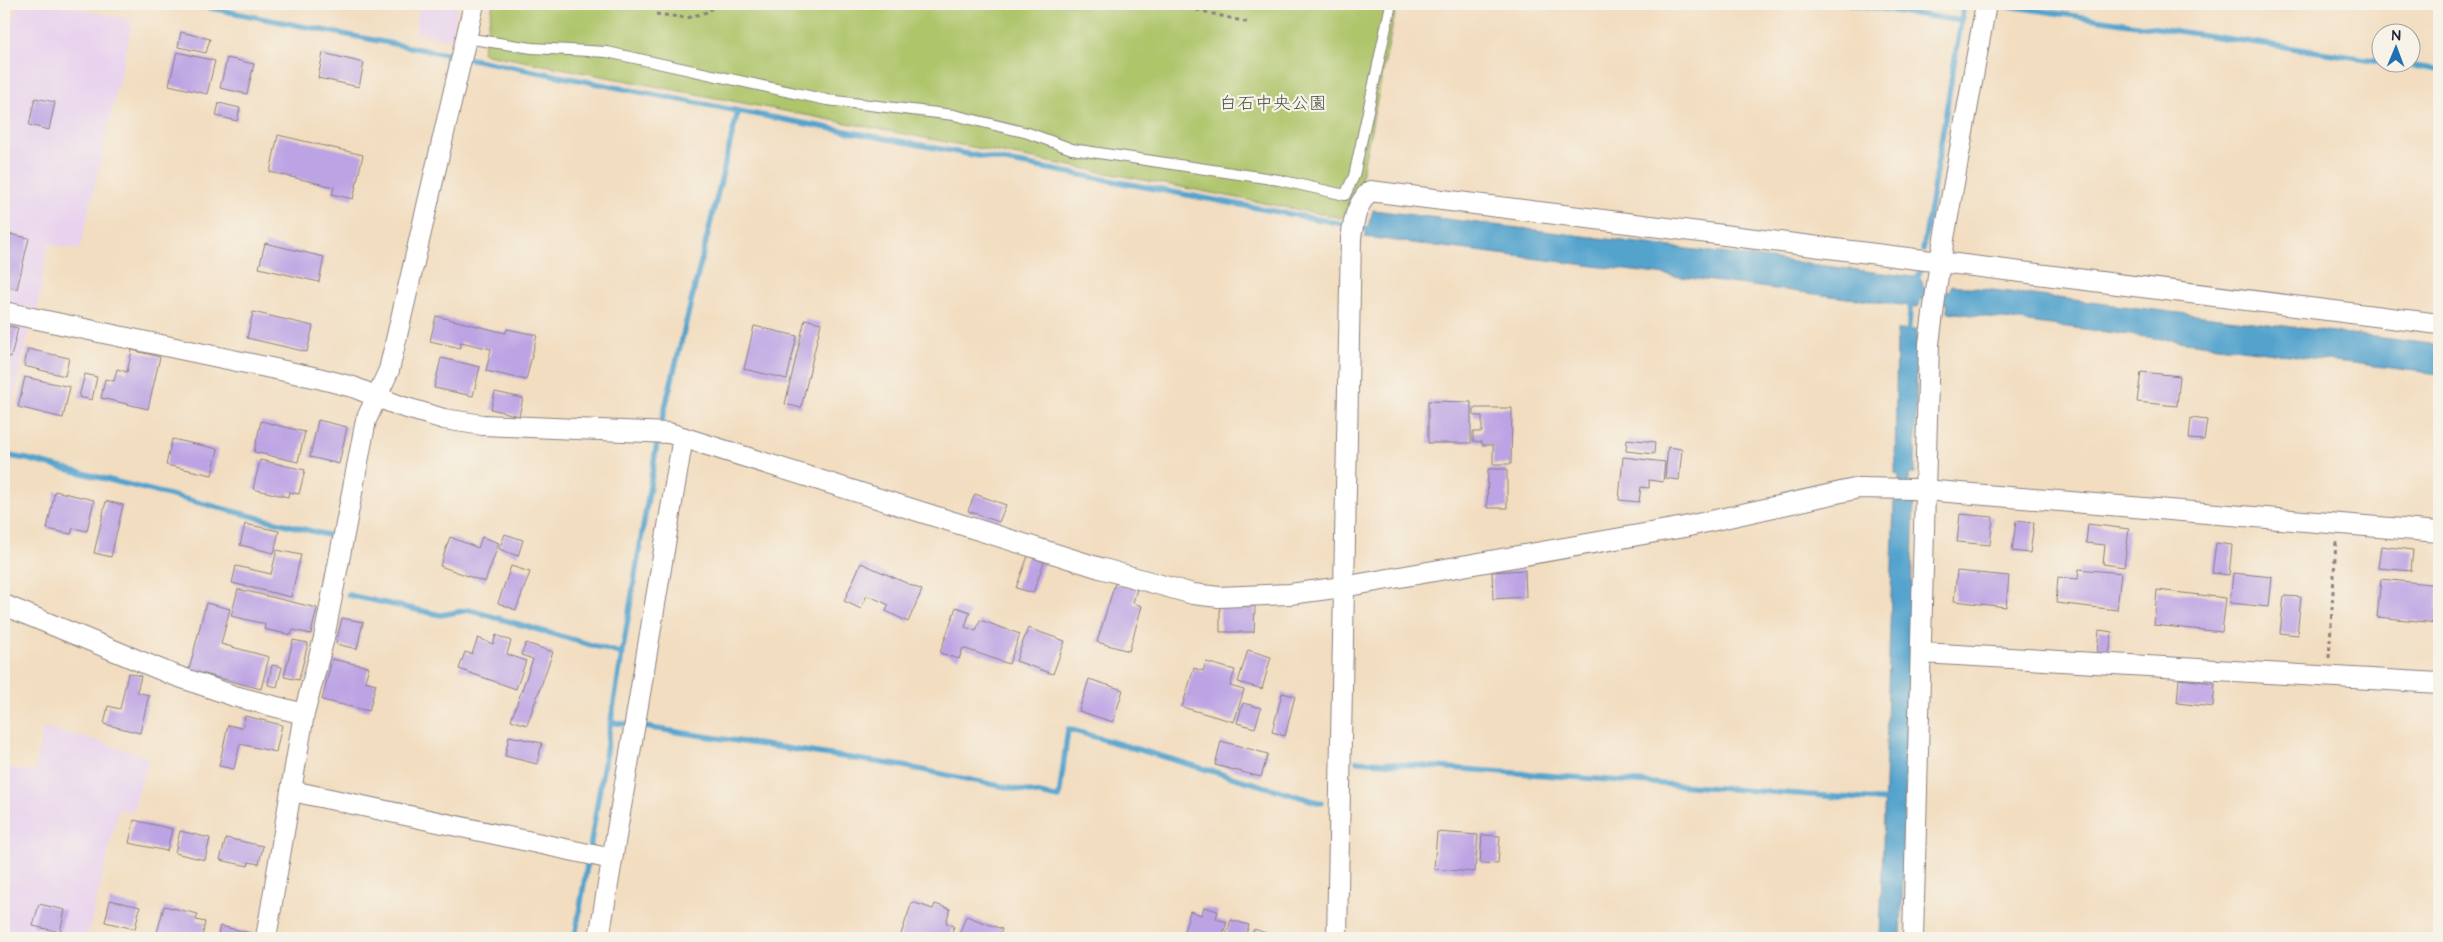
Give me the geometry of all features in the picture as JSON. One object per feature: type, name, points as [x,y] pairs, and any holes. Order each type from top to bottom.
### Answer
[{"type":"street","points":[[266,938],[304,714],[324,638],[366,420],[389,370],[464,38],[474,4]]},
{"type":"street","points":[[1913,938],[1922,653],[1912,489],[1940,261],[1986,4]]},
{"type":"street","points":[[1337,938],[1351,238],[1354,216],[1360,200],[1370,191],[2439,324]]},
{"type":"street","points":[[4,312],[318,378],[353,387],[444,419],[484,426],[668,434],[1100,568],[1193,594],[1219,597],[1290,594],[1343,587],[1684,527],[1859,488],[1912,489],[2439,532]]},
{"type":"street","points":[[599,938],[596,856],[634,726],[668,434]]},
{"type":"street","points":[[4,605],[171,674],[234,696],[304,714]]},
{"type":"street","points":[[1922,653],[2439,683]]},
{"type":"street","points":[[292,790],[596,856]]},
{"type":"lane","points":[[464,38],[532,48],[608,52],[827,100],[954,115],[1028,133],[1072,148],[1279,180],[1345,195],[1354,176],[1391,4]]},
{"type":"path","points":[[656,14],[686,18],[710,12],[713,4]]},
{"type":"path","points":[[806,4],[830,9],[850,4]]},
{"type":"path","points":[[1105,4],[1112,4]]},
{"type":"path","points":[[1173,4],[1250,22]]},
{"type":"path","points":[[2328,676],[2336,524]]},
{"type":"shaded area","points":[[17,4],[52,4],[133,20],[80,249],[48,244],[37,311],[4,303],[4,63]]},
{"type":"shaded area","points":[[420,4],[458,4],[451,40],[415,33]]},
{"type":"shaded area","points":[[4,320],[30,326],[4,441]]},
{"type":"shaded area","points":[[43,728],[95,740],[149,758],[133,811],[119,809],[87,938],[25,938],[4,934],[4,766],[34,773]]},
{"type":"green space","name":"白石中央公園","points":[[493,4],[1397,4],[1360,182],[1342,218],[482,53]]},
{"type":"water","points":[[1373,210],[1914,277],[1922,280],[1924,289],[1949,291],[1952,285],[2439,345],[2439,374],[1948,312],[1947,303],[1921,299],[1918,307],[1365,237]]},
{"type":"water","points":[[1897,330],[1917,330],[1915,474],[1909,474],[1908,501],[1914,502],[1901,938],[1880,938],[1894,501],[1898,501],[1899,475],[1895,474]]},
{"type":"building","points":[[181,32],[210,39],[206,53],[178,47]]},
{"type":"building","points":[[177,52],[215,61],[207,94],[169,85]]},
{"type":"building","points":[[323,53],[364,63],[359,87],[318,78]]},
{"type":"building","points":[[227,58],[254,64],[247,94],[220,88]]},
{"type":"building","points":[[35,98],[55,102],[49,130],[29,125]]},
{"type":"building","points":[[219,103],[240,108],[237,121],[216,116]]},
{"type":"building","points":[[278,135],[363,155],[353,199],[332,194],[334,187],[270,172]]},
{"type":"building","points":[[4,233],[29,238],[17,289],[4,286]]},
{"type":"building","points":[[265,243],[324,257],[319,282],[259,268]]},
{"type":"building","points":[[253,312],[313,326],[307,352],[247,338]]},
{"type":"building","points":[[436,316],[506,333],[507,329],[537,335],[526,380],[486,371],[491,349],[461,342],[460,348],[430,341]]},
{"type":"building","points":[[805,319],[821,323],[801,408],[785,404]]},
{"type":"building","points":[[4,325],[18,328],[11,357],[4,356]]},
{"type":"building","points":[[754,326],[797,336],[787,379],[744,369]]},
{"type":"building","points":[[28,349],[69,358],[65,376],[24,366]]},
{"type":"building","points":[[132,350],[160,357],[148,409],[101,398],[105,379],[114,381],[117,369],[127,372]]},
{"type":"building","points":[[441,358],[480,367],[473,396],[434,388]]},
{"type":"building","points":[[2141,372],[2180,376],[2177,406],[2137,402]]},
{"type":"building","points":[[85,374],[97,377],[92,400],[79,397]]},
{"type":"building","points":[[25,377],[70,387],[63,418],[18,407]]},
{"type":"building","points":[[495,392],[523,398],[519,416],[491,409]]},
{"type":"building","points":[[1428,401],[1471,402],[1471,443],[1428,443]]},
{"type":"building","points":[[1474,408],[1512,408],[1511,464],[1493,464],[1493,445],[1482,445],[1482,442],[1473,441],[1473,432],[1482,432],[1482,416],[1474,416]]},
{"type":"building","points":[[2191,418],[2207,420],[2204,440],[2189,439]]},
{"type":"building","points":[[318,420],[347,427],[339,464],[310,457]]},
{"type":"building","points":[[261,421],[305,432],[298,462],[254,452]]},
{"type":"building","points":[[172,439],[218,449],[212,475],[166,465]]},
{"type":"building","points":[[1627,439],[1655,442],[1654,454],[1626,451]]},
{"type":"building","points":[[1668,447],[1682,449],[1679,480],[1665,478]]},
{"type":"building","points":[[1623,457],[1665,462],[1663,482],[1649,480],[1649,488],[1641,487],[1639,502],[1619,500]]},
{"type":"building","points":[[260,460],[305,470],[299,494],[289,492],[288,497],[253,489]]},
{"type":"building","points":[[1488,469],[1507,469],[1507,508],[1487,508]]},
{"type":"building","points":[[55,491],[94,500],[87,531],[73,528],[71,534],[47,529]]},
{"type":"building","points":[[975,494],[1006,505],[999,522],[968,511]]},
{"type":"building","points":[[106,501],[123,505],[111,557],[94,553]]},
{"type":"building","points":[[1960,514],[1993,517],[1990,545],[1957,542]]},
{"type":"building","points":[[2016,521],[2034,523],[2030,553],[2012,551]]},
{"type":"building","points":[[245,524],[279,531],[274,553],[240,545]]},
{"type":"building","points":[[2088,524],[2129,529],[2124,567],[2103,564],[2105,545],[2086,543]]},
{"type":"building","points":[[505,534],[523,540],[518,556],[499,549]]},
{"type":"building","points":[[450,537],[478,548],[482,537],[499,543],[485,582],[440,566]]},
{"type":"building","points":[[2216,543],[2232,545],[2229,575],[2212,573]]},
{"type":"building","points":[[2381,546],[2413,550],[2411,571],[2378,568]]},
{"type":"building","points":[[277,550],[301,555],[291,597],[232,583],[236,566],[271,574]]},
{"type":"building","points":[[1028,556],[1044,562],[1033,593],[1016,588]]},
{"type":"building","points":[[861,563],[922,590],[908,622],[886,611],[889,605],[867,595],[861,609],[844,601]]},
{"type":"building","points":[[511,566],[530,572],[516,610],[498,603]]},
{"type":"building","points":[[2079,569],[2121,573],[2117,610],[2056,603],[2058,577],[2078,579]]},
{"type":"building","points":[[1525,570],[1526,597],[1493,599],[1492,572]]},
{"type":"building","points":[[1957,571],[2009,576],[2006,607],[1954,601]]},
{"type":"building","points":[[2233,573],[2272,577],[2269,607],[2230,603]]},
{"type":"building","points":[[2381,579],[2439,585],[2437,623],[2377,617]]},
{"type":"building","points":[[1115,583],[1137,589],[1133,603],[1142,606],[1129,651],[1097,642]]},
{"type":"building","points":[[238,589],[317,608],[311,634],[293,630],[291,635],[264,629],[265,624],[231,616]]},
{"type":"building","points":[[2157,590],[2226,598],[2222,632],[2154,625]]},
{"type":"building","points":[[2284,596],[2301,597],[2297,635],[2280,633]]},
{"type":"building","points":[[206,603],[230,609],[221,644],[269,657],[261,689],[189,670]]},
{"type":"building","points":[[1220,605],[1255,606],[1254,632],[1220,632]]},
{"type":"building","points":[[956,607],[970,612],[965,627],[976,631],[980,620],[1020,634],[1009,664],[963,648],[959,659],[940,653]]},
{"type":"building","points":[[342,618],[363,622],[357,649],[336,644]]},
{"type":"building","points":[[1028,628],[1065,641],[1053,674],[1016,661]]},
{"type":"building","points":[[2099,630],[2112,632],[2109,655],[2097,653]]},
{"type":"building","points":[[496,635],[511,641],[507,654],[526,661],[516,689],[459,669],[465,652],[472,654],[478,638],[493,644]]},
{"type":"building","points":[[293,640],[308,643],[299,680],[284,677]]},
{"type":"building","points":[[526,643],[553,652],[527,725],[511,720],[533,659],[521,655]]},
{"type":"building","points":[[1248,650],[1271,657],[1262,689],[1238,682]]},
{"type":"building","points":[[332,659],[369,667],[365,681],[376,684],[369,711],[322,700]]},
{"type":"building","points":[[1206,662],[1235,670],[1230,686],[1244,690],[1234,722],[1182,707],[1194,668],[1203,671]]},
{"type":"building","points":[[272,665],[282,667],[277,687],[268,685]]},
{"type":"building","points":[[128,673],[141,676],[137,692],[149,695],[140,733],[104,724],[108,706],[120,709]]},
{"type":"building","points":[[1089,679],[1123,690],[1113,722],[1079,711]]},
{"type":"building","points":[[2179,679],[2215,683],[2213,707],[2177,703]]},
{"type":"building","points":[[1282,693],[1295,696],[1285,736],[1272,732]]},
{"type":"building","points":[[1243,703],[1261,708],[1255,728],[1237,723]]},
{"type":"building","points":[[245,716],[282,725],[276,752],[240,744],[234,769],[219,766],[228,725],[242,728]]},
{"type":"building","points":[[509,736],[542,743],[537,764],[505,756]]},
{"type":"building","points":[[1221,741],[1268,754],[1261,777],[1215,765]]},
{"type":"building","points":[[134,820],[172,829],[167,851],[129,843]]},
{"type":"building","points":[[180,831],[210,838],[205,860],[175,853]]},
{"type":"building","points":[[1437,832],[1478,835],[1475,872],[1434,869]]},
{"type":"building","points":[[1482,835],[1500,836],[1498,864],[1480,863]]},
{"type":"building","points":[[226,838],[263,846],[259,864],[249,862],[248,866],[220,860]]},
{"type":"building","points":[[110,900],[140,907],[135,929],[105,922]]},
{"type":"building","points":[[912,902],[933,909],[935,904],[950,909],[946,923],[954,926],[950,938],[900,937]]},
{"type":"building","points":[[39,904],[65,910],[60,932],[33,926]]},
{"type":"building","points":[[164,906],[198,914],[196,920],[205,922],[202,938],[178,938],[157,933]]},
{"type":"building","points":[[1204,907],[1218,911],[1216,919],[1227,922],[1222,938],[1182,938],[1190,911],[1201,915]]},
{"type":"building","points":[[966,916],[1002,929],[999,938],[958,938]]},
{"type":"building","points":[[1231,920],[1249,925],[1245,938],[1225,938]]},
{"type":"building","points":[[220,926],[255,934],[254,938],[217,938]]},
{"type":"building","points":[[1254,929],[1275,936],[1275,938],[1251,938]]},
{"type":"waterway","points":[[189,4],[738,111],[1375,230]]},
{"type":"waterway","points":[[1850,4],[1961,21]]},
{"type":"waterway","points":[[1923,250],[1964,4]]},
{"type":"waterway","points":[[2001,5],[2370,60]]},
{"type":"waterway","points":[[2420,67],[2439,70]]},
{"type":"waterway","points":[[660,428],[738,111]]},
{"type":"waterway","points":[[1915,285],[1920,271]]},
{"type":"waterway","points":[[1908,337],[1911,299]]},
{"type":"waterway","points":[[575,938],[658,437]]},
{"type":"waterway","points":[[4,455],[27,459],[331,536]]},
{"type":"waterway","points":[[348,595],[441,615],[469,610],[623,654]]},
{"type":"waterway","points":[[611,722],[903,766],[1059,798],[1068,729],[1321,803]]},
{"type":"waterway","points":[[1357,761],[1891,801]]}]
